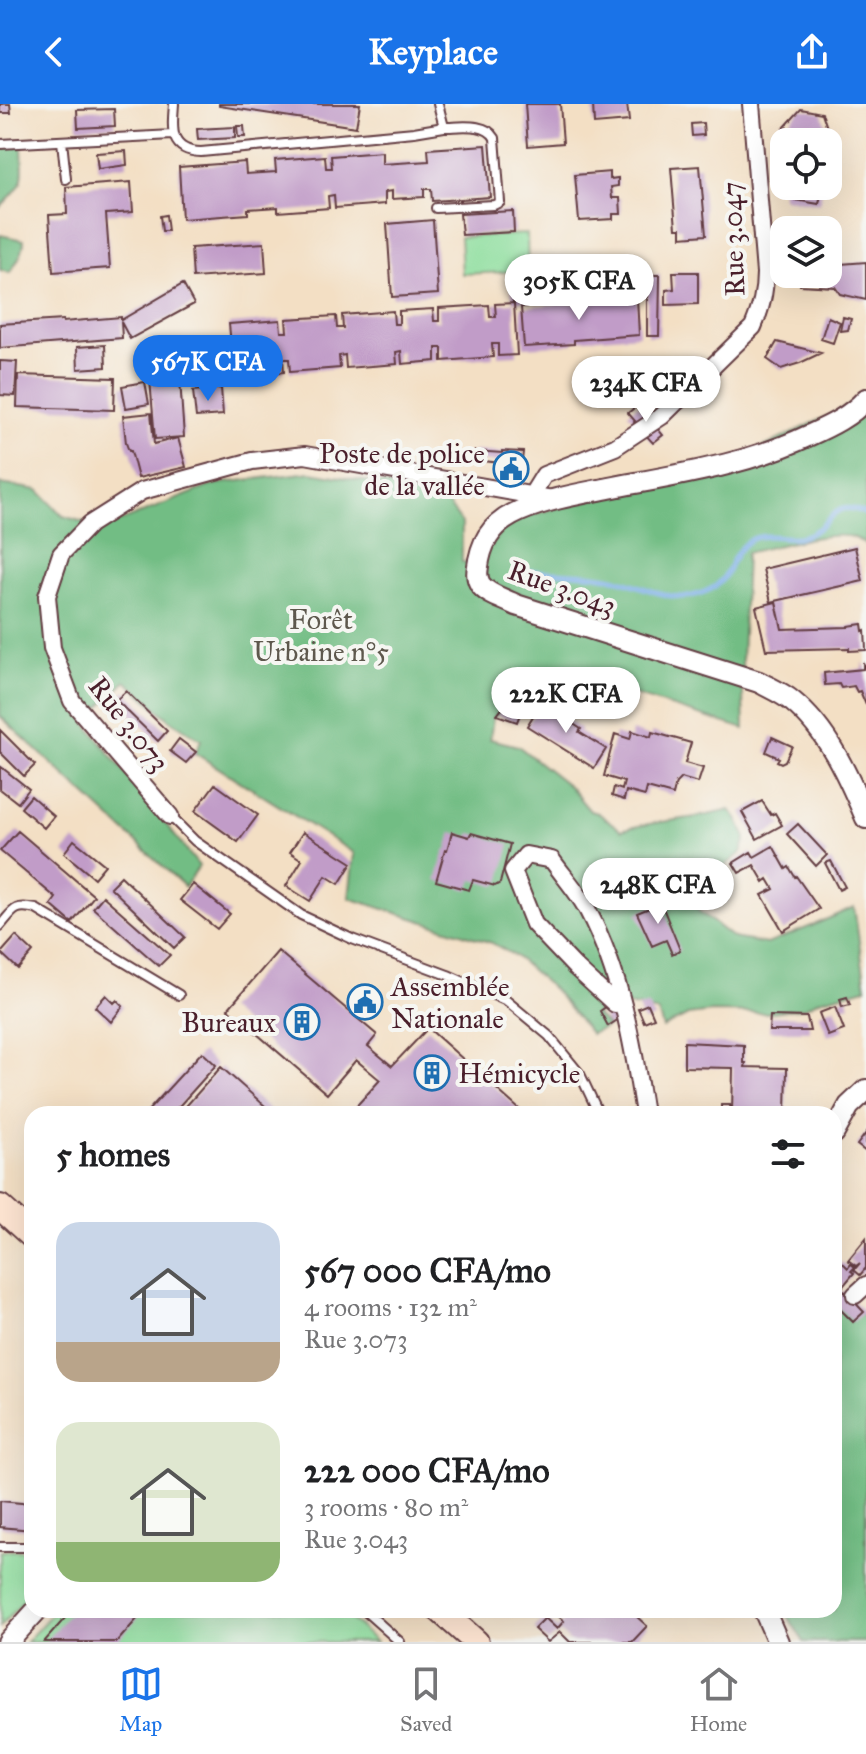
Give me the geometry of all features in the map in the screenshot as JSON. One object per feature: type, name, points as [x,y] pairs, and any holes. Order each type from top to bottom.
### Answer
[{"type":"main road","points":[[0,1207],[24,1229]]},
{"type":"main road","points":[[449,1618],[476,1642]]},
{"type":"street","name":"Rue 3.047","points":[[531,496],[544,475],[615,447],[662,416],[753,327],[765,291],[765,273],[751,104]]},
{"type":"street","name":"Rue 3.043","points":[[866,399],[834,424],[787,446],[734,463],[554,499],[518,512],[487,536],[477,572],[481,586],[488,592],[516,605],[759,682],[789,698],[827,741],[866,818]]},
{"type":"street","name":"Rue 3.073","points":[[170,816],[72,701],[52,648],[47,596],[61,554],[90,524],[142,491],[252,461],[305,455],[554,499]]},
{"type":"street","points":[[615,1004],[534,924],[513,871],[526,855],[552,860],[587,909],[614,969],[632,1041],[643,1106]]},
{"type":"street","points":[[842,1119],[849,1106],[866,1090]]},
{"type":"street","points":[[8,1642],[30,1618]]},
{"type":"street","points":[[768,1618],[778,1642]]},
{"type":"lane","points":[[174,104],[173,135],[182,148],[191,152],[444,127],[491,131],[495,138],[500,202],[494,205],[436,208]]},
{"type":"lane","points":[[438,104],[444,127]]},
{"type":"lane","points":[[0,144],[173,135]]},
{"type":"lane","points":[[62,141],[66,179]]},
{"type":"lane","name":"Rue 3.073","points":[[170,816],[195,841],[301,915],[352,939],[507,1001],[549,1036],[580,1074],[596,1106]]},
{"type":"lane","points":[[0,926],[15,909],[23,906],[36,909],[179,995]]},
{"type":"lane","points":[[0,1547],[24,1547]]},
{"type":"lane","points":[[373,1618],[400,1642]]},
{"type":"green space","points":[[22,146],[22,180],[0,207],[0,150]]},
{"type":"green space","points":[[527,234],[528,271],[462,274],[460,237]]},
{"type":"green space","points":[[0,235],[24,240],[10,273],[0,270]]},
{"type":"green space","name":"Forêt Urbaine n°5","points":[[866,397],[866,545],[855,538],[831,536],[746,553],[742,660],[744,729],[602,685],[562,676],[526,685],[517,694],[503,699],[493,718],[490,739],[518,746],[569,786],[590,811],[598,813],[621,830],[730,810],[746,838],[741,853],[726,865],[724,873],[700,879],[685,893],[699,911],[733,938],[767,944],[854,907],[866,988],[819,1000],[804,1008],[765,1013],[688,1015],[663,1028],[658,1012],[603,999],[596,1015],[608,1026],[591,1034],[553,989],[515,956],[492,943],[349,898],[354,853],[195,753],[201,740],[170,720],[126,681],[85,722],[199,866],[185,887],[0,716],[0,484],[38,490],[63,516],[104,528],[215,484],[311,472],[412,489],[448,504],[462,523],[462,562],[479,563],[507,521],[733,462]]},
{"type":"green space","points":[[842,1309],[860,1315],[866,1312],[866,1642],[804,1642],[789,1618],[842,1618]]},
{"type":"green space","points":[[24,1550],[24,1600],[0,1627],[0,1551]]},
{"type":"green space","points":[[48,1618],[350,1618],[376,1642],[26,1642]]},
{"type":"building","points":[[0,104],[10,104],[11,113],[0,113]]},
{"type":"building","points":[[219,104],[360,104],[356,127]]},
{"type":"building","points":[[525,104],[560,104],[563,143],[528,146]]},
{"type":"building","points":[[593,104],[627,104],[629,121],[594,124]]},
{"type":"building","points":[[114,109],[115,126],[78,128],[77,110]]},
{"type":"building","points":[[801,109],[822,113],[827,128],[784,128]]},
{"type":"building","points":[[703,123],[704,135],[692,136],[691,124]]},
{"type":"building","points":[[237,126],[244,126],[245,137],[238,137]]},
{"type":"building","points":[[235,127],[235,138],[198,140],[197,129]]},
{"type":"building","points":[[486,145],[490,197],[432,201],[431,189],[424,189],[424,197],[392,199],[392,191],[385,192],[385,204],[335,208],[334,195],[328,196],[329,208],[278,212],[278,207],[248,209],[248,214],[182,219],[179,167],[245,162],[246,174],[276,172],[275,160],[325,156],[326,168],[332,168],[331,156],[382,152],[382,164],[429,161],[428,149]]},
{"type":"building","points":[[126,151],[127,165],[98,169],[96,153]]},
{"type":"building","points":[[700,166],[706,235],[681,237],[681,228],[676,228],[671,168]]},
{"type":"building","points":[[610,172],[610,179],[618,178],[618,186],[611,187],[612,198],[620,198],[621,214],[613,214],[613,219],[579,221],[575,175]]},
{"type":"building","points":[[131,182],[133,212],[106,214],[110,268],[53,272],[49,215],[67,214],[66,187]]},
{"type":"building","points":[[795,200],[820,200],[819,204]]},
{"type":"building","points":[[513,211],[514,232],[462,235],[460,214]]},
{"type":"building","points":[[166,215],[168,231],[162,231],[160,216]]},
{"type":"building","points":[[433,220],[438,294],[392,297],[387,224]]},
{"type":"building","points":[[264,243],[266,273],[193,278],[191,248]]},
{"type":"building","points":[[866,262],[866,300],[840,294],[836,288],[842,288],[842,264]]},
{"type":"building","points":[[673,272],[698,272],[698,304],[666,305],[666,290],[674,289]]},
{"type":"building","points":[[647,275],[660,275],[659,336],[647,336]]},
{"type":"building","points":[[183,284],[194,304],[130,339],[121,322],[122,338],[0,348],[0,324],[121,317],[121,320]]},
{"type":"building","points":[[535,285],[537,299],[513,302],[511,287]]},
{"type":"building","points":[[637,298],[639,335],[524,347],[521,307]]},
{"type":"building","points":[[514,303],[517,355],[498,356],[498,344],[492,344],[493,357],[442,361],[442,348],[436,348],[436,361],[402,364],[401,351],[396,352],[397,364],[346,368],[345,355],[339,356],[340,368],[290,372],[289,359],[283,359],[284,372],[234,376],[229,324],[280,320],[281,332],[287,332],[286,319],[336,316],[337,328],[343,328],[342,315],[393,311],[394,324],[399,324],[399,311],[433,309],[434,321],[439,321],[439,308],[489,305],[490,317],[496,317],[495,304]]},
{"type":"building","points":[[828,317],[840,322],[833,343],[821,339]]},
{"type":"building","points":[[843,317],[851,319],[848,330],[840,331]]},
{"type":"building","points":[[777,342],[821,353],[781,369],[767,359]]},
{"type":"building","points":[[105,345],[106,367],[78,369],[77,347]]},
{"type":"building","points":[[211,345],[215,384],[183,386],[182,348]]},
{"type":"building","points":[[0,361],[17,362],[15,396],[0,395]]},
{"type":"building","points":[[179,365],[184,437],[155,439],[149,367]]},
{"type":"building","points":[[18,375],[115,378],[114,410],[17,407]]},
{"type":"building","points":[[145,382],[149,404],[126,408],[122,386]]},
{"type":"building","points":[[221,388],[223,415],[196,417],[193,391]]},
{"type":"building","points":[[638,405],[663,435],[653,443],[628,413]]},
{"type":"building","points":[[151,413],[154,444],[178,438],[186,467],[138,478],[126,443],[123,416]]},
{"type":"building","name":"Poste de police de la vallée","points":[[474,451],[523,452],[520,478],[499,476],[501,463],[474,460]]},
{"type":"building","points":[[855,547],[863,581],[771,602],[763,569]]},
{"type":"building","points":[[776,602],[782,629],[862,624],[866,650],[766,650],[756,607]]},
{"type":"building","points":[[863,662],[866,670],[866,705],[860,691],[857,692],[854,686],[841,688],[839,684],[825,685],[824,673],[863,669]]},
{"type":"building","points":[[126,691],[167,731],[158,741],[116,700]]},
{"type":"building","points":[[541,703],[606,749],[594,768],[527,726]]},
{"type":"building","points":[[505,705],[521,711],[517,722],[497,715]]},
{"type":"building","points":[[0,730],[35,765],[24,776],[0,752]]},
{"type":"building","points":[[632,731],[651,737],[652,732],[691,743],[685,763],[703,768],[698,783],[681,778],[673,795],[647,788],[645,796],[626,791],[624,800],[612,796],[614,787],[622,790],[624,782],[604,776],[615,734],[630,739]]},
{"type":"building","points":[[772,737],[792,746],[781,763],[777,761],[779,758],[766,752]]},
{"type":"building","points":[[179,739],[196,752],[186,763],[170,751]]},
{"type":"building","points":[[0,766],[29,789],[18,803],[0,789]]},
{"type":"building","points":[[215,784],[258,815],[238,842],[195,811]]},
{"type":"building","points":[[31,796],[54,816],[44,828],[21,808]]},
{"type":"building","points":[[762,801],[782,825],[757,839],[742,812]]},
{"type":"building","points":[[798,824],[827,855],[816,866],[787,834]]},
{"type":"building","points":[[18,831],[94,896],[72,923],[51,905],[56,898],[0,851]]},
{"type":"building","points":[[303,832],[352,863],[339,884],[326,876],[310,901],[286,886],[302,860],[290,852]]},
{"type":"building","points":[[452,832],[469,837],[471,833],[510,844],[500,883],[495,886],[473,880],[469,890],[436,881]]},
{"type":"building","points":[[74,840],[105,865],[94,878],[64,853]]},
{"type":"building","points":[[773,846],[786,869],[789,867],[819,909],[783,931],[762,895],[774,889],[768,879],[764,882],[754,865],[739,873],[733,863],[751,852],[754,857]]},
{"type":"building","points":[[831,861],[845,887],[839,890],[825,863]]},
{"type":"building","points":[[121,876],[185,937],[174,948],[110,887]]},
{"type":"building","points":[[193,884],[230,914],[217,929],[180,900]]},
{"type":"building","points":[[103,896],[170,955],[159,966],[93,908]]},
{"type":"building","points":[[656,896],[680,950],[672,954],[666,940],[652,946],[637,913],[652,907],[649,900]]},
{"type":"building","points":[[16,936],[33,952],[18,969],[1,953]]},
{"type":"building","points":[[278,951],[377,1035],[368,1046],[392,1066],[428,1028],[516,1106],[356,1106],[380,1080],[356,1060],[327,1094],[228,1009]]},
{"type":"building","points":[[106,995],[123,1006],[111,1022],[95,1007]]},
{"type":"building","points":[[847,997],[850,1005],[842,1007],[840,999]]},
{"type":"building","points":[[610,1004],[619,1019],[608,1026],[600,1011]]},
{"type":"building","points":[[648,1004],[654,1018],[644,1022],[638,1008]]},
{"type":"building","points":[[835,1007],[844,1030],[828,1036],[819,1013]]},
{"type":"building","points":[[770,1016],[807,1017],[810,1031],[769,1031]]},
{"type":"building","points":[[684,1042],[744,1045],[745,1067],[787,1068],[786,1106],[732,1106],[733,1068],[684,1067]]},
{"type":"building","points":[[202,1052],[216,1065],[179,1106],[152,1106]]},
{"type":"building","points":[[221,1067],[265,1106],[186,1106]]},
{"type":"building","points":[[866,1133],[866,1152],[857,1145]]},
{"type":"building","points":[[866,1238],[866,1268],[860,1275],[854,1270],[860,1263],[856,1266],[848,1260]]},
{"type":"building","points":[[842,1262],[848,1268],[851,1264],[855,1267],[851,1271],[854,1273],[842,1287]]},
{"type":"building","points":[[844,1291],[864,1312],[853,1322],[842,1311]]},
{"type":"building","points":[[0,1501],[24,1503],[24,1529],[0,1527]]},
{"type":"building","points":[[65,1618],[138,1618],[117,1642],[44,1642]]},
{"type":"building","points":[[545,1618],[557,1629],[564,1621],[560,1618],[638,1618],[647,1626],[632,1642],[570,1642],[560,1632],[548,1642],[534,1629]]},
{"type":"waterway","points":[[529,571],[598,575],[667,595],[690,596],[718,584],[739,550],[750,540],[763,536],[804,536],[845,509],[866,514]]},
{"type":"place","name":"Poste de police de la vallée","points":[[511,469]]},
{"type":"place","name":"Assemblée Nationale","points":[[365,1002]]},
{"type":"place","name":"Bureaux","points":[[302,1022]]},
{"type":"place","name":"Hémicycle","points":[[432,1073]]}]
